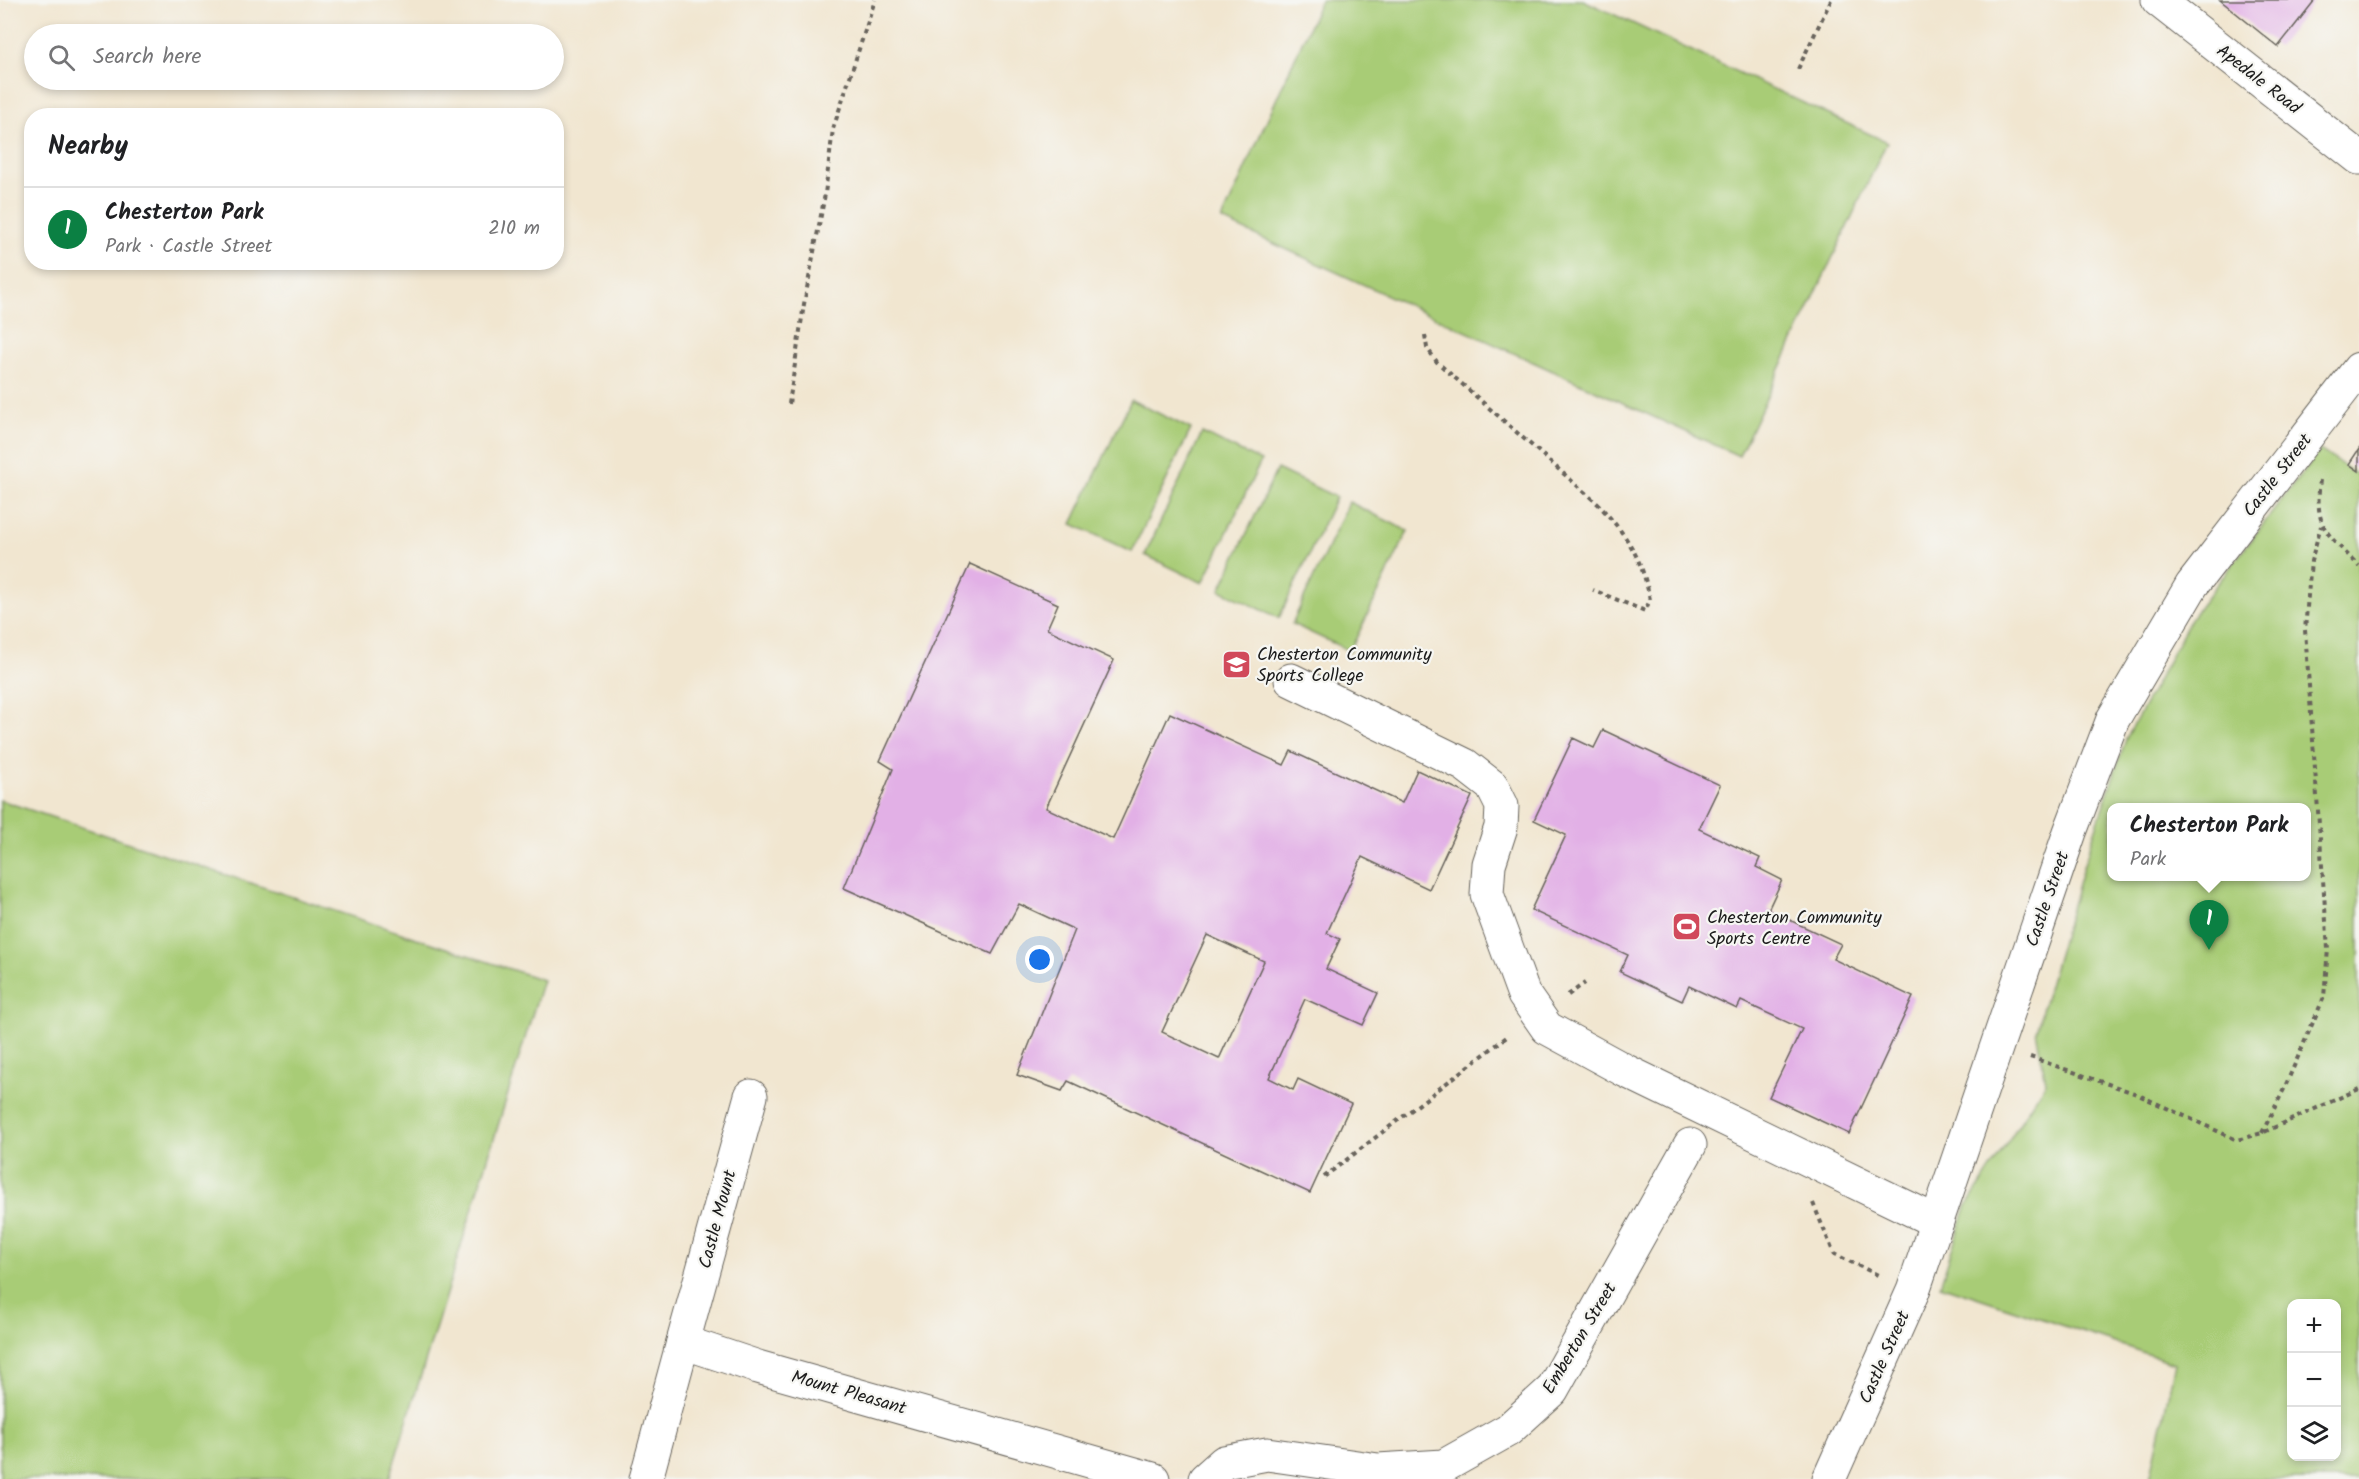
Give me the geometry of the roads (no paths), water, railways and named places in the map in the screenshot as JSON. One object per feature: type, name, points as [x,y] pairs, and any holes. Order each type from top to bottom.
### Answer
[{"type":"street","name":"Apedale Road","points":[[2158,0],[2359,158]]},
{"type":"street","name":"Castle Street","points":[[1829,1479],[1913,1292],[2070,832],[2114,719],[2192,585],[2359,369]]},
{"type":"street","points":[[1291,680],[1465,765],[1481,775],[1492,786],[1502,806],[1501,827],[1489,864],[1487,894],[1524,995],[1547,1028],[1626,1071],[1937,1222]]},
{"type":"street","name":"Castle Mount","points":[[683,1341],[751,1096]]},
{"type":"street","name":"Emberton Street","points":[[1204,1479],[1224,1462],[1267,1454],[1378,1470],[1444,1466],[1508,1430],[1552,1390],[1690,1145]]},
{"type":"street","points":[[646,1479],[683,1341]]},
{"type":"street","name":"Mount Pleasant","points":[[683,1341],[770,1370],[1153,1479]]},
{"type":"place","name":"Chesterton Community Sports College","points":[[1236,664]]},
{"type":"place","name":"Chesterton Community Sports Centre","points":[[1686,927]]},
{"type":"place","name":"Chesterton Park","points":[[2209,950]]}]
